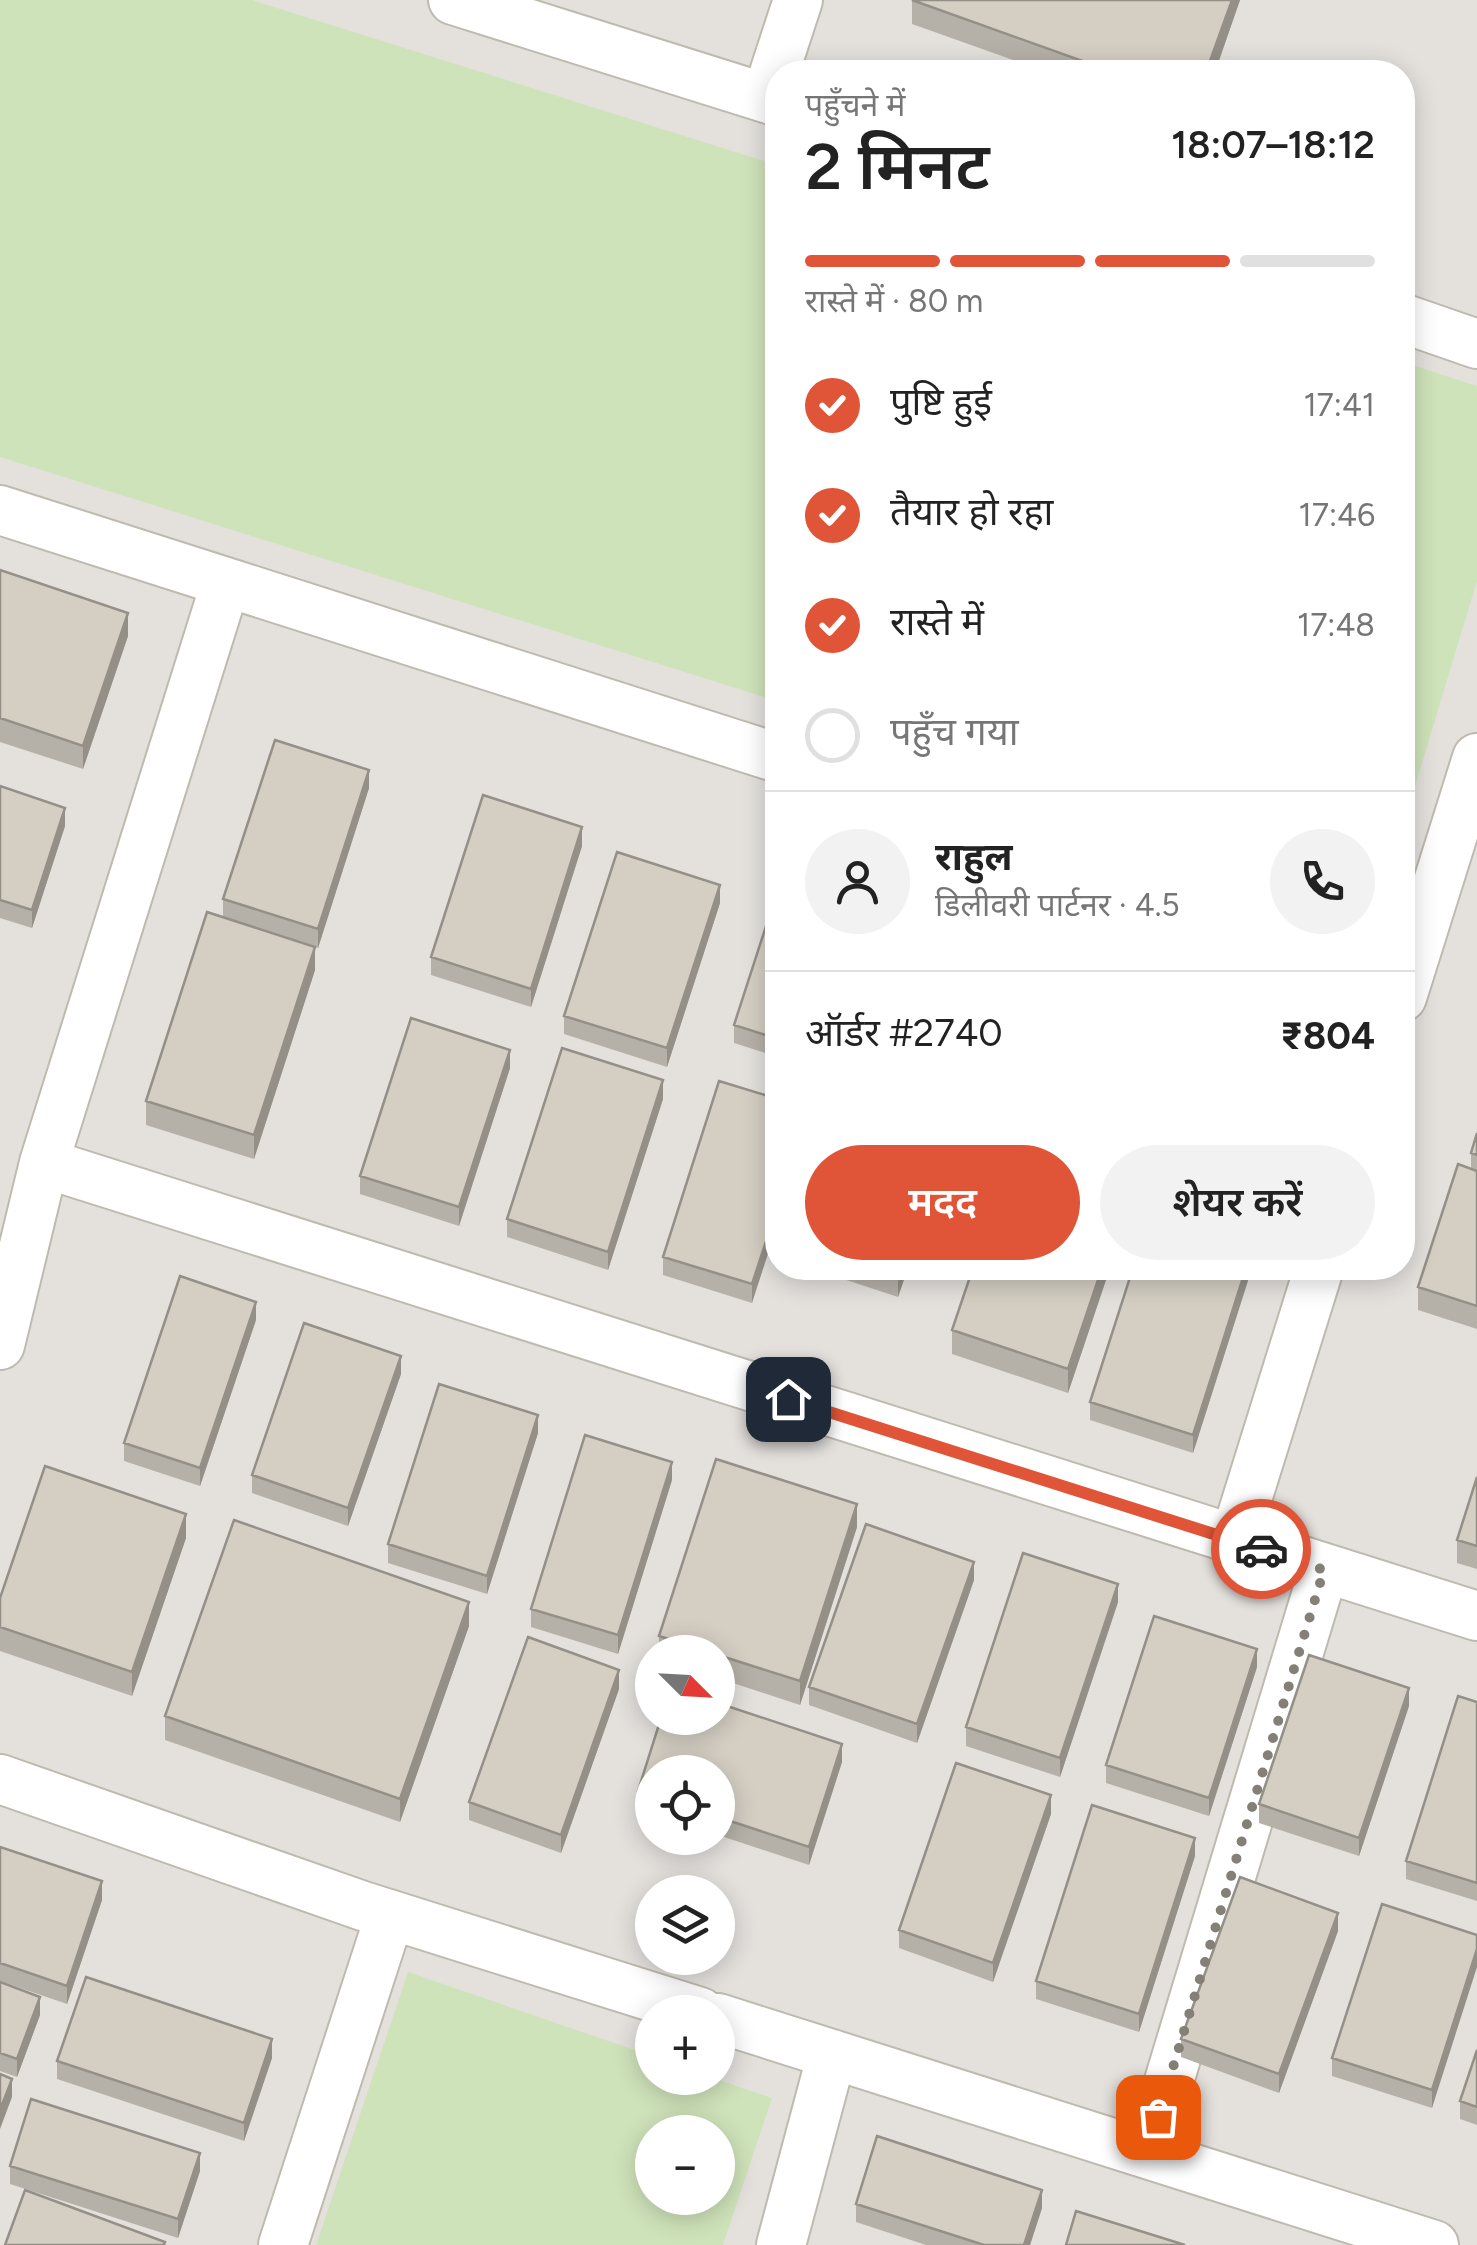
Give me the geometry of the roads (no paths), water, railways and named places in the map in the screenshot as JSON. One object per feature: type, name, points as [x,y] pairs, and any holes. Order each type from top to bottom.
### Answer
[{"type":"lane","points":[[453,0],[765,98]]},
{"type":"lane","points":[[782,60],[798,0]]},
{"type":"lane","points":[[1415,323],[1477,344]]},
{"type":"lane","points":[[0,510],[225,585],[765,754]]},
{"type":"lane","points":[[0,1345],[44,1163],[225,585]]},
{"type":"lane","points":[[1415,945],[1477,758]]},
{"type":"lane","points":[[44,1163],[1477,1616]]},
{"type":"lane","points":[[1234,1541],[1314,1280]]},
{"type":"lane","points":[[1147,2154],[1324,1570]]},
{"type":"lane","points":[[0,1780],[390,1915],[646,1995]]},
{"type":"lane","points":[[283,2245],[390,1915]]},
{"type":"lane","points":[[735,2023],[1147,2154],[1332,2230],[1434,2245]]},
{"type":"lane","points":[[781,2245],[832,2054]]}]
